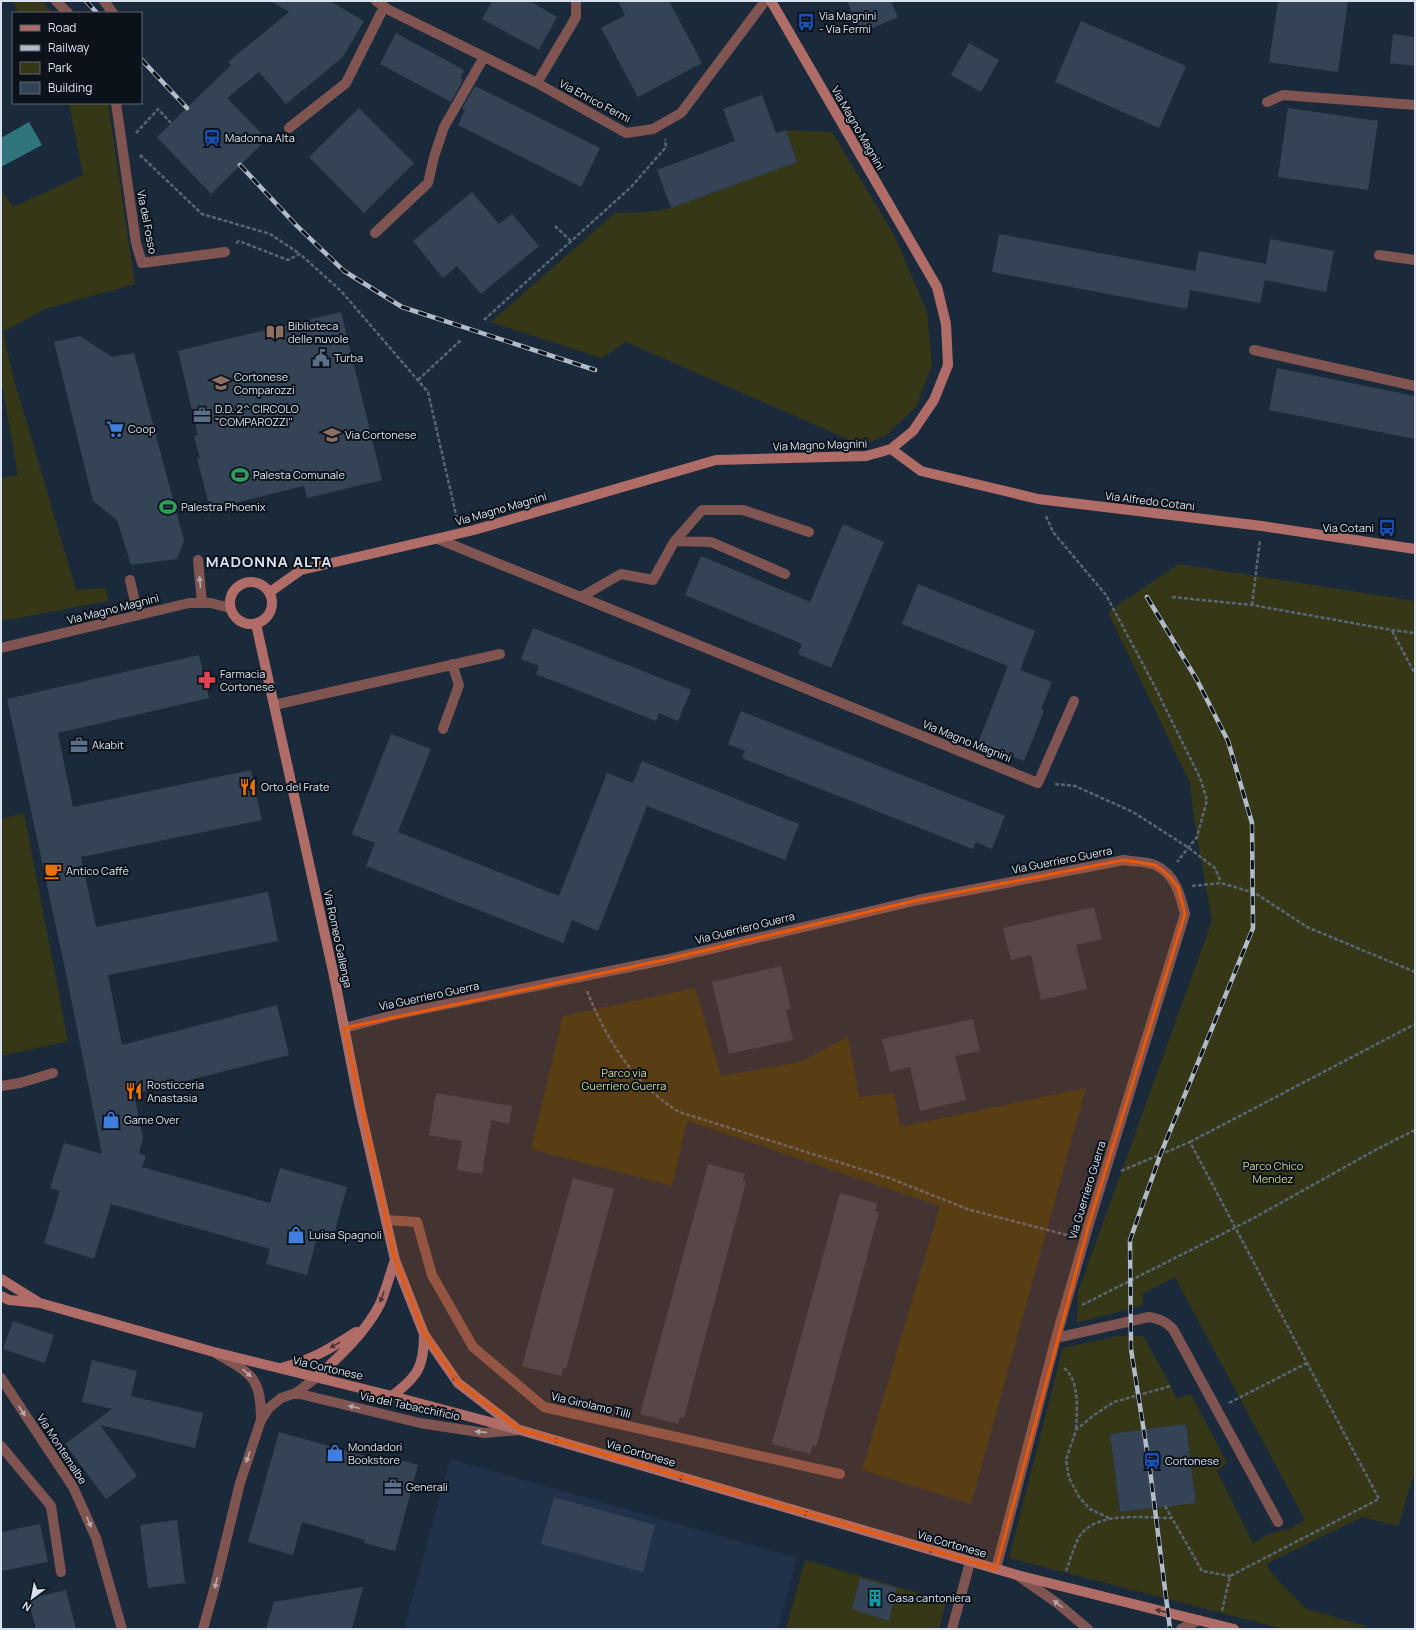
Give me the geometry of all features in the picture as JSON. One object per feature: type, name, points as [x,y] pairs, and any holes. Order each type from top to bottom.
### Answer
[{"type":"street","points":[[56,1],[67,12]]},
{"type":"street","points":[[104,1],[112,12]]},
{"type":"street","points":[[537,83],[576,16],[576,1]]},
{"type":"street","name":"Via Enrico Fermi","points":[[380,4],[537,83],[626,133],[653,130],[680,113],[765,1]]},
{"type":"street","name":"Via Magno Magnini","points":[[270,592],[301,570],[461,533],[716,460],[866,456],[890,449],[913,431],[934,400],[948,365],[946,324],[937,287],[771,1]]},
{"type":"street","points":[[289,128],[346,83],[380,4]]},
{"type":"street","points":[[375,233],[428,183],[434,157],[444,127],[484,57]]},
{"type":"street","points":[[1267,102],[1283,95],[1415,105]]},
{"type":"street","name":"Via del Fosso","points":[[116,104],[124,140],[136,243],[142,263],[225,252]]},
{"type":"street","points":[[1378,255],[1415,260]]},
{"type":"street","points":[[1254,350],[1415,386]]},
{"type":"street","name":"Via Alfredo Cotani","points":[[890,449],[921,471],[1038,499],[1262,526],[1415,549]]},
{"type":"street","points":[[582,598],[621,574],[653,580],[675,541],[702,510],[743,510],[809,532]]},
{"type":"street","name":"Via Magno Magnini","points":[[438,539],[1038,783]]},
{"type":"street","points":[[675,541],[711,542],[785,574]]},
{"type":"street","points":[[198,560],[202,603]]},
{"type":"street","points":[[130,580],[138,615]]},
{"type":"street","points":[[244,583],[258,583],[270,592],[273,605],[271,612],[267,617],[256,624],[243,623],[230,608],[232,593],[244,583]]},
{"type":"street","name":"Via Magno Magnini","points":[[1,648],[189,603],[211,603],[230,608]]},
{"type":"street","name":"Via Romeo Gallenga","points":[[256,624],[333,969],[360,1108],[395,1260],[424,1334],[458,1383],[520,1430]]},
{"type":"street","points":[[274,704],[500,654]]},
{"type":"street","points":[[443,730],[459,685],[452,664]]},
{"type":"street","points":[[1038,783],[1074,702]]},
{"type":"street","name":"Via Guerriero Guerra","points":[[344,1028],[398,1014],[581,977],[918,900],[1124,860],[1155,865],[1167,874],[1178,887],[1184,914],[1062,1315],[996,1569]]},
{"type":"street","points":[[1,1086],[20,1083],[53,1073]]},
{"type":"street","name":"Via Girolamo Tilli","points":[[386,1220],[416,1222],[432,1275],[473,1347],[544,1407],[840,1474]]},
{"type":"street","points":[[203,1629],[240,1483],[261,1420],[269,1408],[281,1398],[296,1393],[317,1377],[337,1359],[368,1324],[380,1304],[395,1260]]},
{"type":"street","name":"Via Cortonese","points":[[1,1279],[40,1303]]},
{"type":"street","name":"Via Cortonese","points":[[1,1296],[9,1300],[40,1303],[214,1352],[392,1396],[520,1430],[970,1562],[1061,1587],[1234,1629]]},
{"type":"street","points":[[1056,1338],[1149,1318],[1159,1319],[1166,1322],[1173,1329],[1278,1522]]},
{"type":"street","points":[[279,1368],[306,1361],[338,1344],[368,1324]]},
{"type":"street","name":"Via Romeo Gallenga","points":[[392,1396],[408,1384],[418,1372],[424,1355],[424,1334]]},
{"type":"street","points":[[214,1352],[248,1372],[257,1384],[261,1402],[261,1420]]},
{"type":"street","name":"Via Montemalbe","points":[[1,1378],[73,1487],[96,1538],[122,1629]]},
{"type":"street","name":"Via del Tabacchificio","points":[[296,1393],[420,1423],[485,1433],[520,1430]]},
{"type":"street","points":[[1,1446],[51,1506],[61,1572]]},
{"type":"street","points":[[952,1629],[970,1562]]},
{"type":"street","points":[[1017,1575],[1057,1603],[1088,1629]]},
{"type":"street","points":[[1181,1629],[1199,1620]]},
{"type":"path","points":[[171,123],[158,109],[124,140],[202,214],[270,234],[300,254],[341,291],[428,392],[461,533]]},
{"type":"path","points":[[484,320],[631,187],[666,147],[664,123]]},
{"type":"path","points":[[555,226],[571,241]]},
{"type":"path","points":[[225,252],[239,240],[288,260],[300,254]]},
{"type":"path","points":[[418,380],[461,340]]},
{"type":"path","points":[[1038,499],[1052,532],[1106,596],[1154,685],[1200,778],[1207,800],[1197,837],[1167,874]]},
{"type":"path","points":[[1252,605],[1262,526]]},
{"type":"path","points":[[1172,597],[1252,605],[1415,633]]},
{"type":"path","points":[[1392,630],[1415,674]]},
{"type":"path","points":[[1038,783],[1075,786],[1133,812],[1189,848],[1215,868],[1221,882]]},
{"type":"path","points":[[1178,887],[1221,882],[1255,893],[1307,927],[1415,972]]},
{"type":"path","points":[[581,977],[598,1019],[632,1072],[666,1104],[679,1112],[889,1178],[970,1210],[1084,1239]]},
{"type":"path","points":[[1103,1179],[1190,1142],[1415,1024]]},
{"type":"path","points":[[1062,1315],[1235,1227],[1377,1149],[1415,1130]]},
{"type":"path","points":[[1165,1506],[1202,1572],[1230,1576],[1379,1499],[1190,1142]]},
{"type":"path","points":[[1050,1358],[1067,1371],[1075,1388],[1078,1407],[1076,1430],[1066,1460],[1069,1478],[1079,1497],[1090,1509],[1110,1518]]},
{"type":"path","points":[[1218,1410],[1307,1363]]},
{"type":"path","points":[[1076,1430],[1094,1415],[1114,1402],[1171,1386]]},
{"type":"path","points":[[1061,1587],[1078,1539],[1087,1527],[1095,1522],[1110,1518],[1172,1518]]},
{"type":"path","points":[[1219,1625],[1230,1576]]},
{"type":"highlighted area","points":[[1124,860],[1155,865],[1167,874],[1178,887],[1185,914],[1089,1224],[996,1569],[520,1430],[458,1383],[424,1334],[395,1260],[344,1028],[664,960],[918,900]]},
{"type":"shaded area","points":[[29,122],[42,145],[1,167],[1,138]]},
{"type":"shaded area","points":[[450,1459],[797,1558],[778,1629],[404,1629]]},
{"type":"green space","points":[[13,1],[41,1],[52,12],[18,12]]},
{"type":"green space","points":[[69,104],[108,104],[135,284],[45,309],[3,332],[13,376],[76,590],[105,588],[109,601],[1,621],[1,478],[18,475],[1,378],[1,190],[13,207],[83,175]]},
{"type":"green space","points":[[786,130],[832,132],[894,235],[927,312],[932,365],[916,407],[885,436],[861,445],[626,342],[601,358],[491,322],[615,213],[647,212],[671,208],[797,162]]},
{"type":"green space","name":"Parco Chico Mendez","points":[[1179,564],[1415,601],[1415,1471],[1398,1526],[1362,1517],[1266,1564],[1274,1576],[1305,1608],[1365,1626],[1364,1629],[1284,1629],[1009,1558],[1063,1348],[1118,1336],[1143,1336],[1171,1386],[1176,1399],[1191,1394],[1227,1463],[1217,1471],[1253,1543],[1269,1534],[1289,1529],[1305,1520],[1175,1277],[1142,1294],[1143,1305],[1077,1323],[1078,1292],[1212,921],[1194,819],[1190,783],[1108,612]],"holes":[[[1186,1424],[1196,1502],[1120,1512],[1110,1434]]]},
{"type":"green space","points":[[24,813],[68,1041],[1,1056],[1,819]]},
{"type":"green space","name":"Parco via Guerriero Guerra","points":[[695,988],[721,1076],[800,1062],[848,1037],[859,1097],[894,1093],[900,1127],[1086,1088],[971,1504],[862,1470],[940,1206],[687,1121],[672,1186],[531,1149],[563,1016]]},
{"type":"green space","points":[[805,1560],[946,1601],[939,1629],[786,1629]]},
{"type":"building","points":[[270,1],[330,1],[364,21],[343,57],[286,104],[259,72],[227,98],[267,139],[211,194],[157,137],[231,65],[228,62],[289,12]]},
{"type":"building","points":[[492,1],[530,1],[557,17],[539,50],[482,19]]},
{"type":"building","points":[[618,1],[669,1],[702,63],[638,97],[601,28],[625,15]]},
{"type":"building","points":[[847,1],[891,1],[898,17],[861,33]]},
{"type":"building","points":[[1278,1],[1348,1],[1338,72],[1269,62]]},
{"type":"building","points":[[1081,21],[1186,66],[1159,128],[1055,82]]},
{"type":"building","points":[[396,33],[464,70],[460,78],[463,80],[451,102],[380,64]]},
{"type":"building","points":[[1393,34],[1415,37],[1415,66],[1390,63]]},
{"type":"building","points":[[969,43],[999,60],[981,92],[951,75]]},
{"type":"building","points":[[475,86],[600,148],[581,187],[458,125],[465,110],[462,108]]},
{"type":"building","points":[[762,95],[776,133],[786,130],[797,162],[671,208],[657,170],[735,141],[723,109]]},
{"type":"building","points":[[359,108],[414,163],[364,213],[309,157]]},
{"type":"building","points":[[1288,108],[1378,121],[1368,190],[1278,177]]},
{"type":"building","points":[[472,192],[499,224],[512,214],[539,246],[481,294],[457,266],[443,278],[413,241]]},
{"type":"building","points":[[999,234],[1195,271],[1199,251],[1266,264],[1270,239],[1334,251],[1326,292],[1265,280],[1260,303],[1190,290],[1187,309],[992,272]]},
{"type":"building","points":[[341,312],[382,480],[307,498],[304,486],[210,509],[197,458],[200,458],[194,436],[198,435],[178,351]]},
{"type":"building","name":"Coop","points":[[80,336],[112,357],[134,353],[184,541],[177,559],[131,565],[117,520],[93,501],[54,342]]},
{"type":"building","points":[[1277,368],[1415,396],[1415,439],[1269,410]]},
{"type":"building","points":[[843,524],[884,542],[831,668],[798,654],[802,644],[685,595],[701,556],[810,602]]},
{"type":"building","points":[[918,584],[1035,631],[1020,670],[1052,682],[1041,709],[1044,711],[1024,761],[978,743],[1008,666],[902,624]]},
{"type":"building","points":[[533,628],[691,690],[678,721],[659,713],[656,721],[536,674],[539,666],[521,659]]},
{"type":"building","points":[[199,655],[209,698],[58,733],[73,807],[251,770],[262,820],[81,857],[96,927],[268,892],[278,941],[108,975],[122,1045],[277,1005],[289,1055],[134,1094],[143,1138],[139,1153],[146,1156],[142,1167],[270,1203],[280,1168],[347,1187],[334,1234],[319,1230],[307,1275],[266,1264],[270,1249],[111,1204],[94,1259],[44,1243],[60,1191],[50,1188],[64,1143],[102,1154],[68,983],[7,699]]},
{"type":"building","points":[[741,711],[1005,816],[992,849],[976,842],[973,849],[742,758],[745,751],[728,744]]},
{"type":"building","points":[[391,734],[431,749],[398,832],[559,896],[607,773],[633,783],[642,761],[799,824],[785,860],[647,806],[598,931],[572,920],[563,943],[366,866],[375,843],[352,834]]},
{"type":"building","points":[[1094,907],[1102,939],[1076,945],[1087,989],[1041,1000],[1031,955],[1011,960],[1003,928]]},
{"type":"building","points":[[781,966],[791,1009],[786,1010],[793,1040],[729,1054],[712,982]]},
{"type":"building","points":[[973,1019],[980,1051],[955,1056],[966,1100],[920,1111],[910,1067],[890,1072],[882,1039]]},
{"type":"building","points":[[436,1093],[512,1106],[509,1124],[491,1120],[482,1174],[457,1170],[462,1141],[429,1135]]},
{"type":"building","points":[[708,1164],[745,1174],[743,1181],[746,1182],[684,1418],[680,1417],[678,1424],[640,1414]]},
{"type":"building","points":[[573,1178],[614,1189],[566,1369],[563,1368],[561,1376],[522,1366]]},
{"type":"building","points":[[840,1193],[877,1203],[875,1211],[879,1212],[816,1447],[813,1446],[810,1454],[772,1444]]},
{"type":"building","points":[[13,1321],[54,1335],[45,1363],[3,1349]]},
{"type":"building","points":[[92,1360],[137,1371],[131,1396],[203,1413],[195,1448],[100,1425],[137,1476],[106,1499],[65,1444],[112,1409],[82,1402]]},
{"type":"building","name":"Cortonese","points":[[1186,1424],[1196,1503],[1120,1512],[1110,1434]]},
{"type":"building","points":[[279,1432],[386,1462],[387,1456],[418,1465],[395,1551],[364,1543],[365,1540],[302,1522],[293,1555],[248,1542]]},
{"type":"building","points":[[554,1497],[655,1525],[643,1572],[541,1544]]},
{"type":"building","points":[[177,1520],[185,1583],[148,1588],[140,1525]]},
{"type":"building","points":[[40,1524],[48,1562],[1,1571],[1,1532]]},
{"type":"building","name":"Casa cantoniera","points":[[860,1578],[897,1588],[889,1621],[852,1609]]},
{"type":"building","points":[[363,1587],[352,1629],[266,1629],[274,1602]]},
{"type":"building","points":[[66,1590],[76,1629],[36,1629],[28,1599]]},
{"type":"railway","points":[[86,1],[96,12]]},
{"type":"railway","points":[[142,60],[187,108]]},
{"type":"railway","points":[[240,165],[296,225],[344,271],[402,307],[595,370]]},
{"type":"railway","points":[[1147,597],[1197,680],[1228,741],[1252,823],[1253,928],[1161,1153],[1130,1240],[1131,1349],[1150,1470],[1170,1629]]},
{"type":"place","name":"Via Magnini - Via Fermi","points":[[806,22]]},
{"type":"place","name":"Madonna Alta","points":[[212,138]]},
{"type":"place","name":"Biblioteca delle nuvole","points":[[275,332]]},
{"type":"place","name":"Turba","points":[[321,358]]},
{"type":"place","name":"Cortonese Comparozzi","points":[[221,383]]},
{"type":"place","name":"D.D. 2^ CIRCOLO \"COMPAROZZI\"","points":[[202,415]]},
{"type":"place","name":"Coop","points":[[115,429]]},
{"type":"place","name":"Via Cortonese","points":[[332,435]]},
{"type":"place","name":"Palesta Comunale","points":[[240,475]]},
{"type":"place","name":"Palestra Phoenix","points":[[168,507]]},
{"type":"place","name":"Via Cotani","points":[[1387,528]]},
{"type":"place","name":"Farmacia Cortonese","points":[[207,680]]},
{"type":"place","name":"Akabit","points":[[79,745]]},
{"type":"place","name":"Orto del Frate","points":[[248,787]]},
{"type":"place","name":"Antico Caffè","points":[[53,871]]},
{"type":"place","name":"Rosticceria Anastasia","points":[[134,1091]]},
{"type":"place","name":"Game Over","points":[[111,1120]]},
{"type":"place","name":"Luisa Spagnoli","points":[[296,1235]]},
{"type":"place","name":"Mondadori Bookstore","points":[[335,1453]]},
{"type":"place","name":"Cortonese","points":[[1152,1461]]},
{"type":"place","name":"Generali","points":[[393,1487]]},
{"type":"place","name":"Casa cantoniera","points":[[875,1598]]},
{"type":"district","name":"MADONNA ALTA","points":[[269,562]]}]
